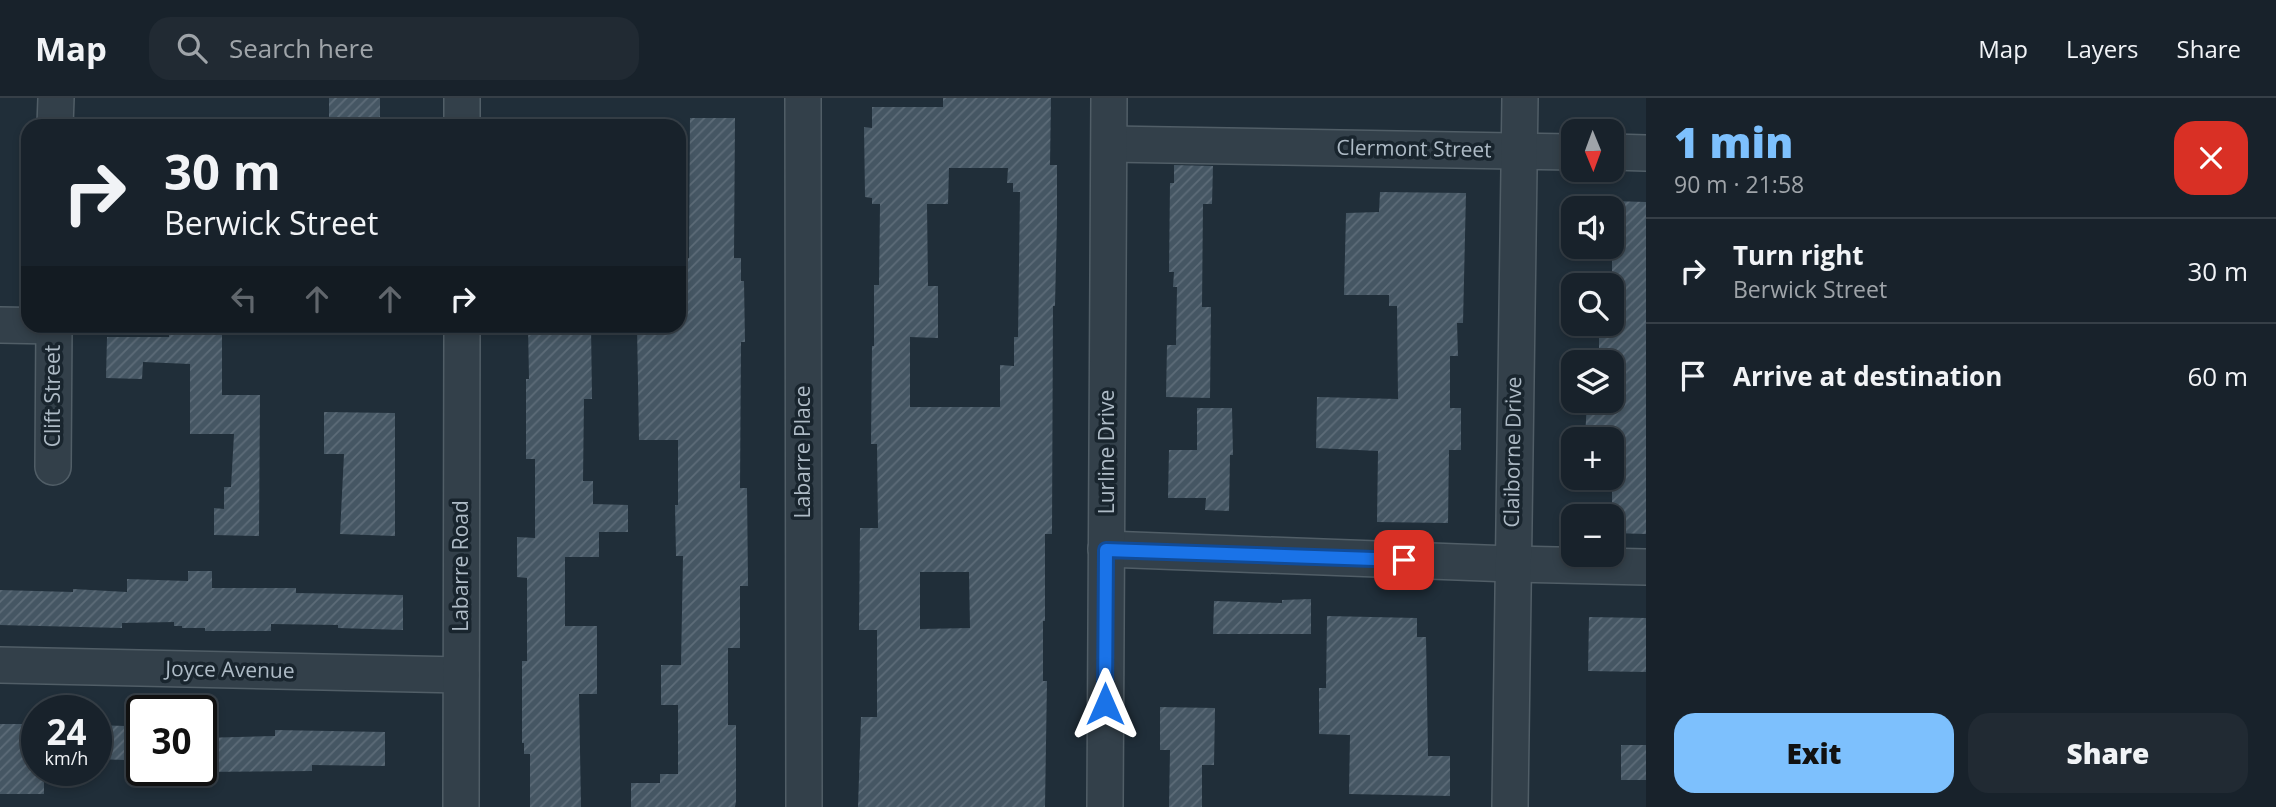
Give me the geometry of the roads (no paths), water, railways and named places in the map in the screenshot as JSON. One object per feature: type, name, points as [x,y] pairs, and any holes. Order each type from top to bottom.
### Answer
[{"type":"street","points":[[55,98],[55,119]]},
{"type":"street","points":[[462,98],[462,119]]},
{"type":"street","name":"Labarre Place","points":[[803,98],[804,807]]},
{"type":"street","name":"Lurline Drive","points":[[1105,807],[1109,98]]},
{"type":"street","name":"Claiborne Drive","points":[[1510,807],[1511,564],[1520,98]]},
{"type":"street","name":"Clermont Street","points":[[1110,144],[1561,152]]},
{"type":"street","points":[[1624,152],[1646,153]]},
{"type":"street","points":[[0,325],[21,325]]},
{"type":"street","name":"Clift Street","points":[[53,467],[54,333]]},
{"type":"street","name":"Labarre Road","points":[[461,807],[462,333]]},
{"type":"street","points":[[1106,550],[1646,567]]},
{"type":"street","name":"Joyce Avenue","points":[[0,665],[461,675]]}]
